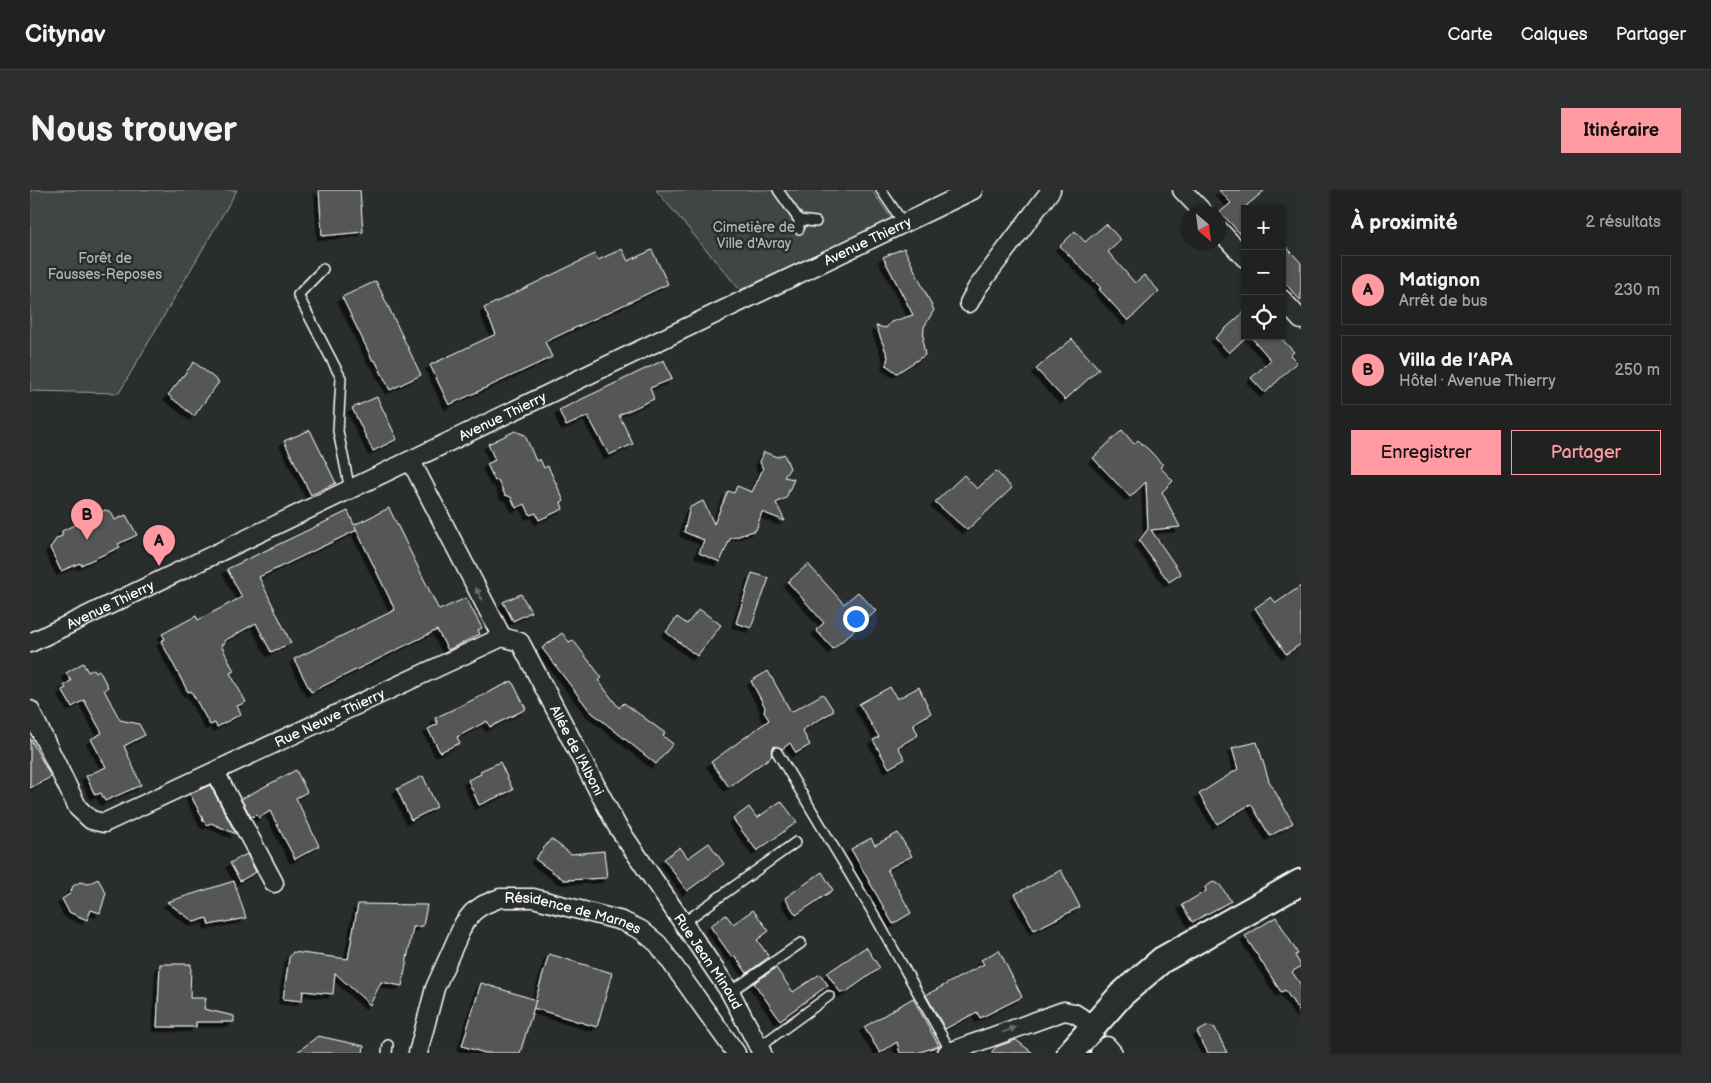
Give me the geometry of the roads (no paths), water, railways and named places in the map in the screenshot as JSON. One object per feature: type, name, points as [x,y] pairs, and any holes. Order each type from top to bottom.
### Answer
[{"type":"main road","points":[[1070,1053],[1121,995],[1162,960],[1301,882]]},
{"type":"street","points":[[969,303],[977,288],[1051,190]]},
{"type":"street","points":[[1182,190],[1196,205]]},
{"type":"street","name":"Avenue Thierry","points":[[30,643],[904,224],[966,192]]},
{"type":"street","points":[[1226,238],[1241,254]]},
{"type":"street","points":[[1286,303],[1301,320]]},
{"type":"street","points":[[411,461],[502,637]]},
{"type":"street","name":"Rue Neuve Thierry","points":[[30,710],[78,808],[91,820],[104,823],[502,637]]},
{"type":"street","name":"Allée de l'Alboni","points":[[502,637],[520,642],[616,826],[649,872]]},
{"type":"street","points":[[215,772],[274,883]]},
{"type":"street","name":"Rue Jean Minaud","points":[[649,872],[730,992],[760,1050]]},
{"type":"street","name":"Résidence de Marnes","points":[[418,1053],[435,988],[464,923],[474,912],[500,898],[533,898],[622,920],[641,930],[658,944],[736,1053]]},
{"type":"street","points":[[949,1052],[1064,1011],[1074,1013],[1093,1026]]},
{"type":"lane","points":[[778,190],[799,224],[816,222]]},
{"type":"lane","points":[[881,190],[904,224]]},
{"type":"lane","points":[[323,269],[298,295],[341,378],[338,431],[350,490]]},
{"type":"lane","points":[[777,752],[876,918],[949,1052]]},
{"type":"lane","points":[[683,923],[796,842]]},
{"type":"lane","points":[[730,992],[801,943]]},
{"type":"lane","points":[[760,1050],[829,996]]},
{"type":"place","name":"Villa de l’APA","points":[[87,540]]},
{"type":"place","name":"Matignon","points":[[159,566]]},
{"type":"park label","name":"Cimetière de Ville d'Avray","points":[[754,236]]},
{"type":"park label","name":"Forêt de Fausses-Reposes","points":[[105,266]]}]
